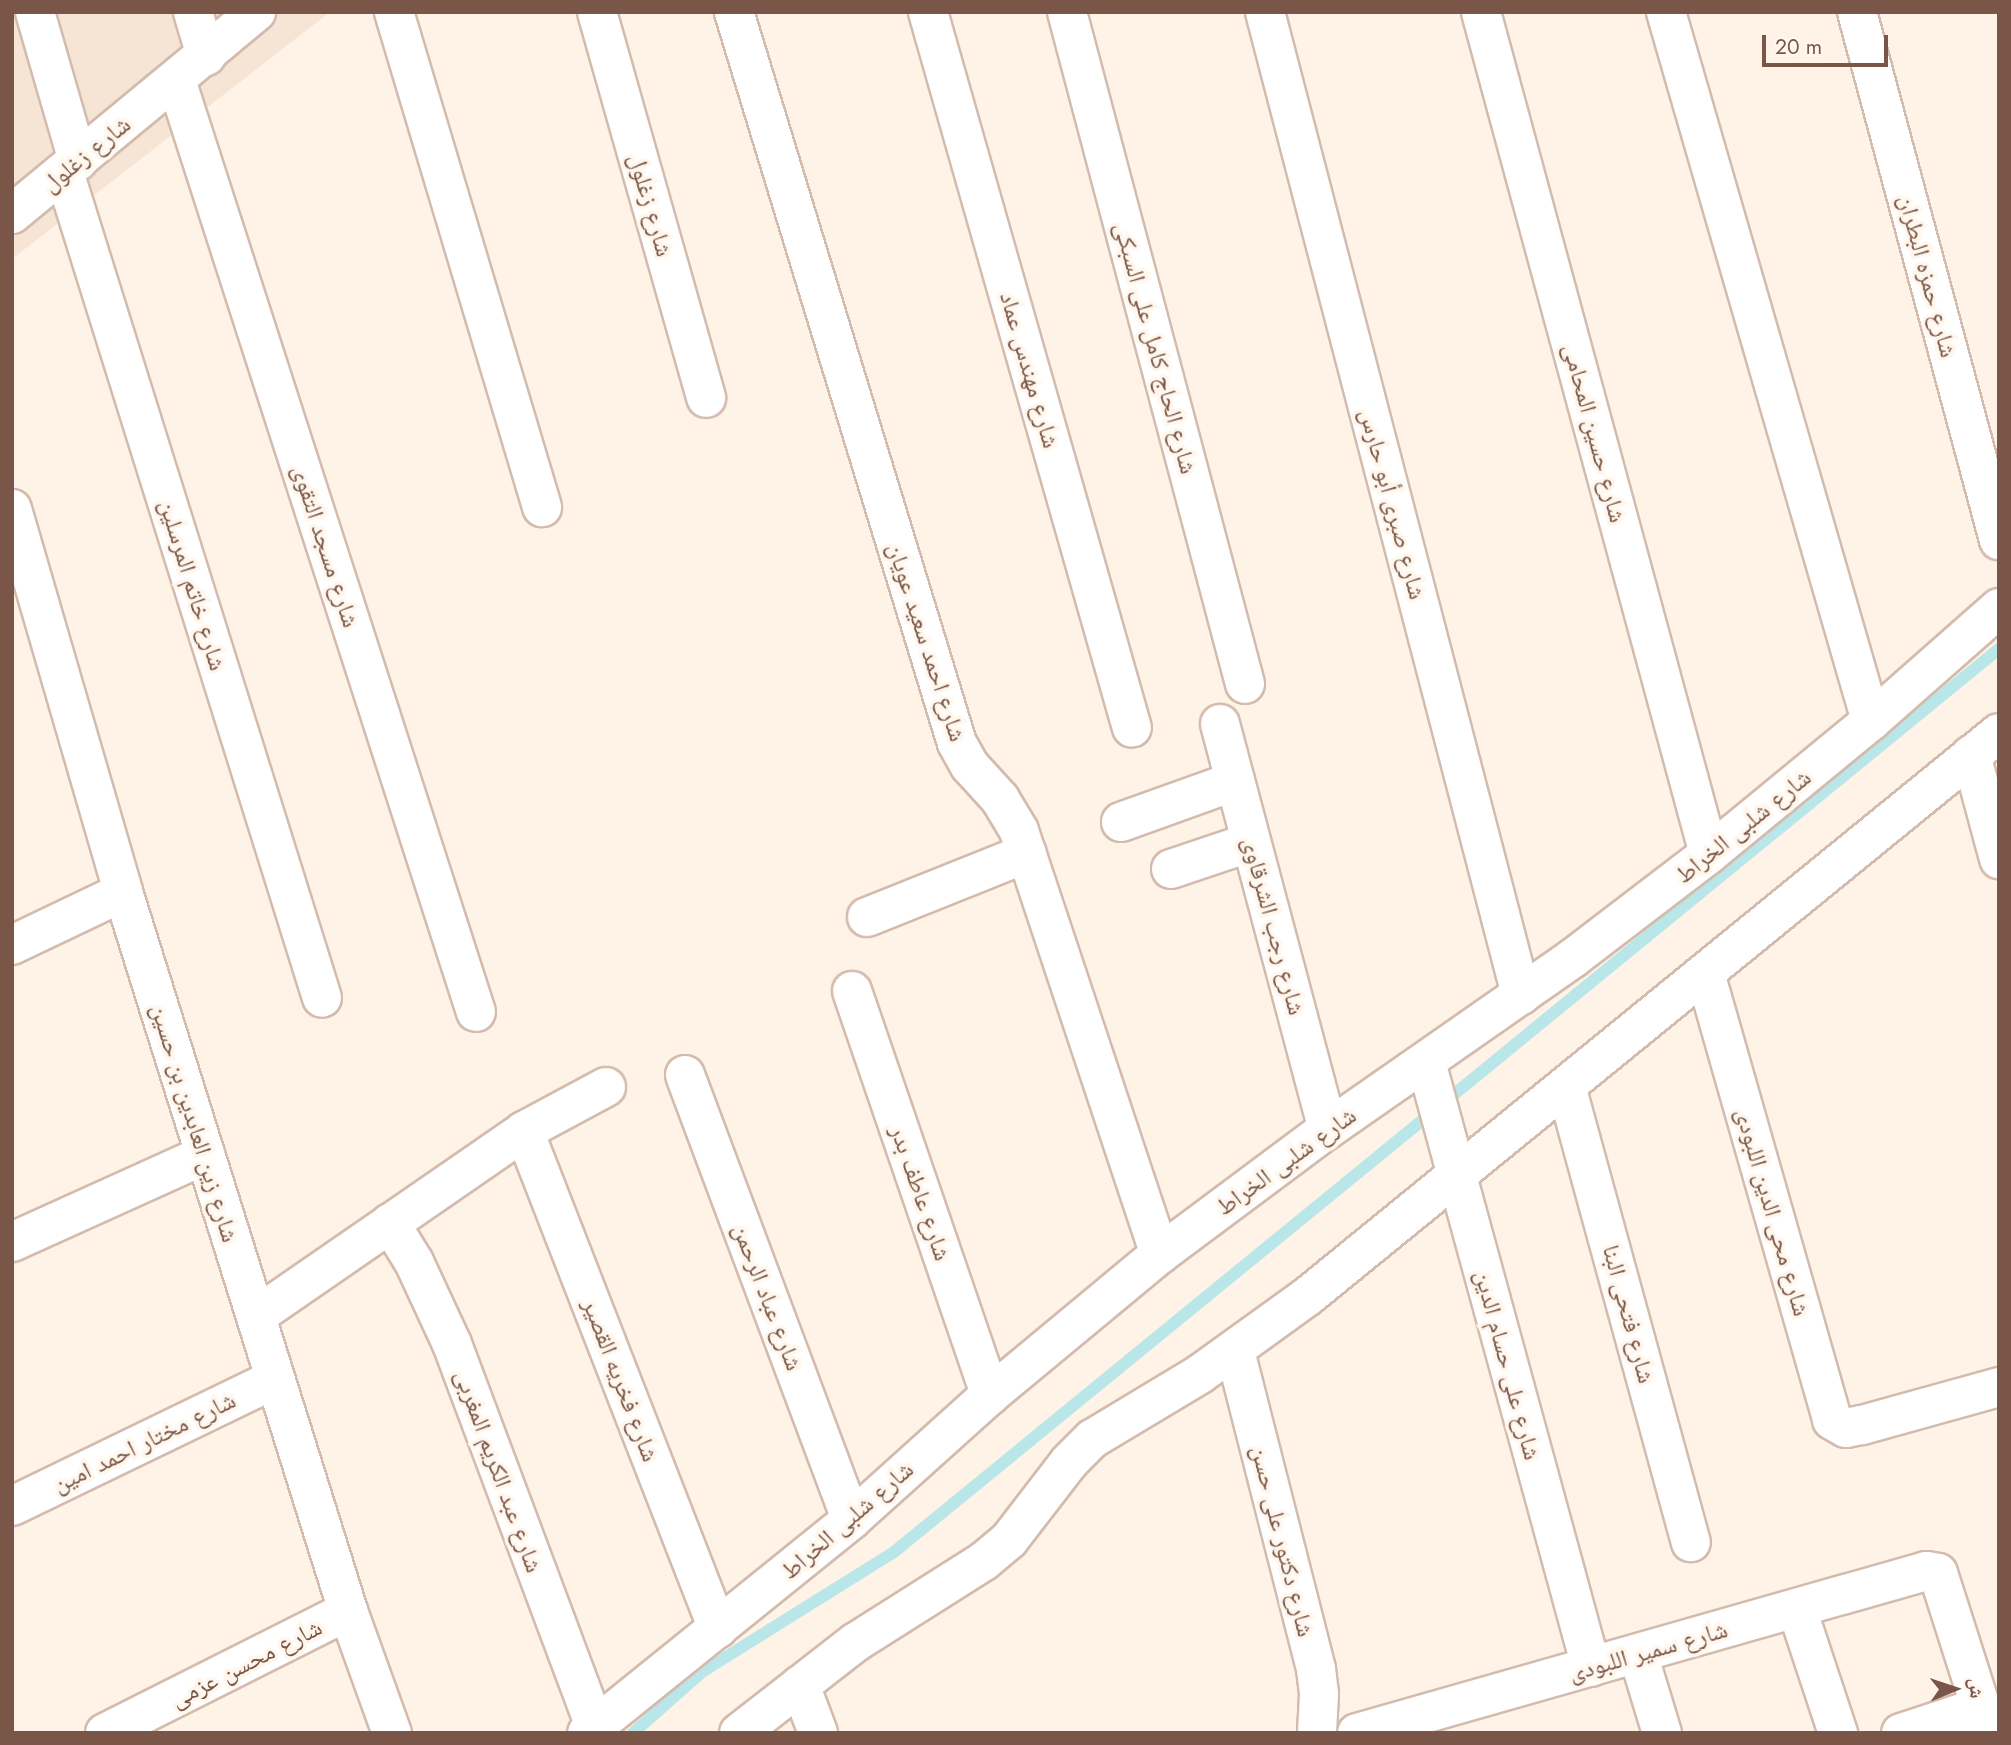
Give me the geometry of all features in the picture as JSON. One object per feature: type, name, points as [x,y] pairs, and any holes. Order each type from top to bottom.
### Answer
[{"type":"street","name":"شارع خاتم المرسلين","points":[[35,12],[71,167],[322,998]]},
{"type":"street","points":[[193,12],[230,28]]},
{"type":"street","points":[[394,12],[542,507]]},
{"type":"street","name":"شارع زغلول","points":[[597,12],[706,398]]},
{"type":"street","name":"شارع احمد سعيد عويان","points":[[734,12],[957,743],[970,766],[1010,814],[1027,853],[1160,1254]]},
{"type":"street","name":"شارع مهندس عماد","points":[[929,12],[1132,728]]},
{"type":"street","name":"شارع الحاج كامل على السبكى","points":[[1067,12],[1245,684]]},
{"type":"street","name":"شارع صبرى أبو حارس","points":[[1265,12],[1521,995]]},
{"type":"street","name":"شارع حسين المحامى","points":[[1481,12],[1709,854]]},
{"type":"street","points":[[1666,12],[1871,721]]},
{"type":"street","name":"شارع حمزه البطران","points":[[1857,12],[1999,540]]},
{"type":"street","name":"شارع زغلول","points":[[12,214],[176,80],[230,28]]},
{"type":"street","name":"شارع مسجد التقوى","points":[[176,80],[476,1012]]},
{"type":"street","name":"شارع زين العابدين بن حسين","points":[[12,509],[123,891],[348,1611],[392,1733]]},
{"type":"street","name":"شارع شلبى الخراط","points":[[591,1729],[852,1520],[990,1395],[1160,1254],[1328,1129],[1429,1075],[1521,995],[1709,854],[1871,721],[1999,608]]},
{"type":"street","name":"شارع رجب الشرقاوى","points":[[1220,724],[1328,1129]]},
{"type":"street","points":[[1985,744],[1999,859]]},
{"type":"street","points":[[738,1733],[856,1642],[984,1561],[1009,1540],[1069,1462],[1092,1439],[1235,1350],[1453,1161],[1566,1086],[1985,744]]},
{"type":"street","points":[[1121,822],[1235,780]]},
{"type":"street","points":[[1171,869],[1251,842]]},
{"type":"street","points":[[867,917],[1027,853]]},
{"type":"street","points":[[12,945],[123,891]]},
{"type":"street","name":"شارع محى الدين اللبودى","points":[[1705,973],[1832,1420],[1846,1428],[1862,1425],[1999,1387]]},
{"type":"street","name":"شارع عاطف بدر","points":[[852,991],[990,1395]]},
{"type":"street","name":"شارع عباد الرحمن","points":[[685,1075],[852,1520]]},
{"type":"street","name":"شارع على حسام الدين","points":[[1429,1075],[1591,1667]]},
{"type":"street","name":"شارع فتحى البنا","points":[[1566,1086],[1691,1542]]},
{"type":"street","points":[[256,1316],[524,1131],[606,1087]]},
{"type":"street","name":"شارع فخريه القصير","points":[[524,1131],[718,1629]]},
{"type":"street","points":[[12,1242],[205,1154]]},
{"type":"street","name":"شارع عبد الكريم المغربى","points":[[390,1223],[414,1262],[452,1344],[591,1729]]},
{"type":"street","name":"شارع دكتور على حسن","points":[[1235,1350],[1316,1669],[1320,1694],[1317,1733]]},
{"type":"street","name":"شارع مختار احمد امين","points":[[12,1506],[275,1379]]},
{"type":"street","name":"شارع سمير اللبودى","points":[[1357,1733],[1916,1573],[1938,1573],[1984,1720]]},
{"type":"street","points":[[1797,1609],[1838,1733]]},
{"type":"street","name":"شارع محسن عزمى","points":[[105,1733],[348,1611]]},
{"type":"street","points":[[1638,1654],[1662,1733]]},
{"type":"street","points":[[800,1685],[818,1733]]},
{"type":"street","points":[[1901,1733],[1984,1720]]},
{"type":"shaded area","points":[[12,12],[330,12],[12,259]]},
{"type":"waterway","points":[[633,1733],[702,1672],[894,1552],[1999,649]]}]
